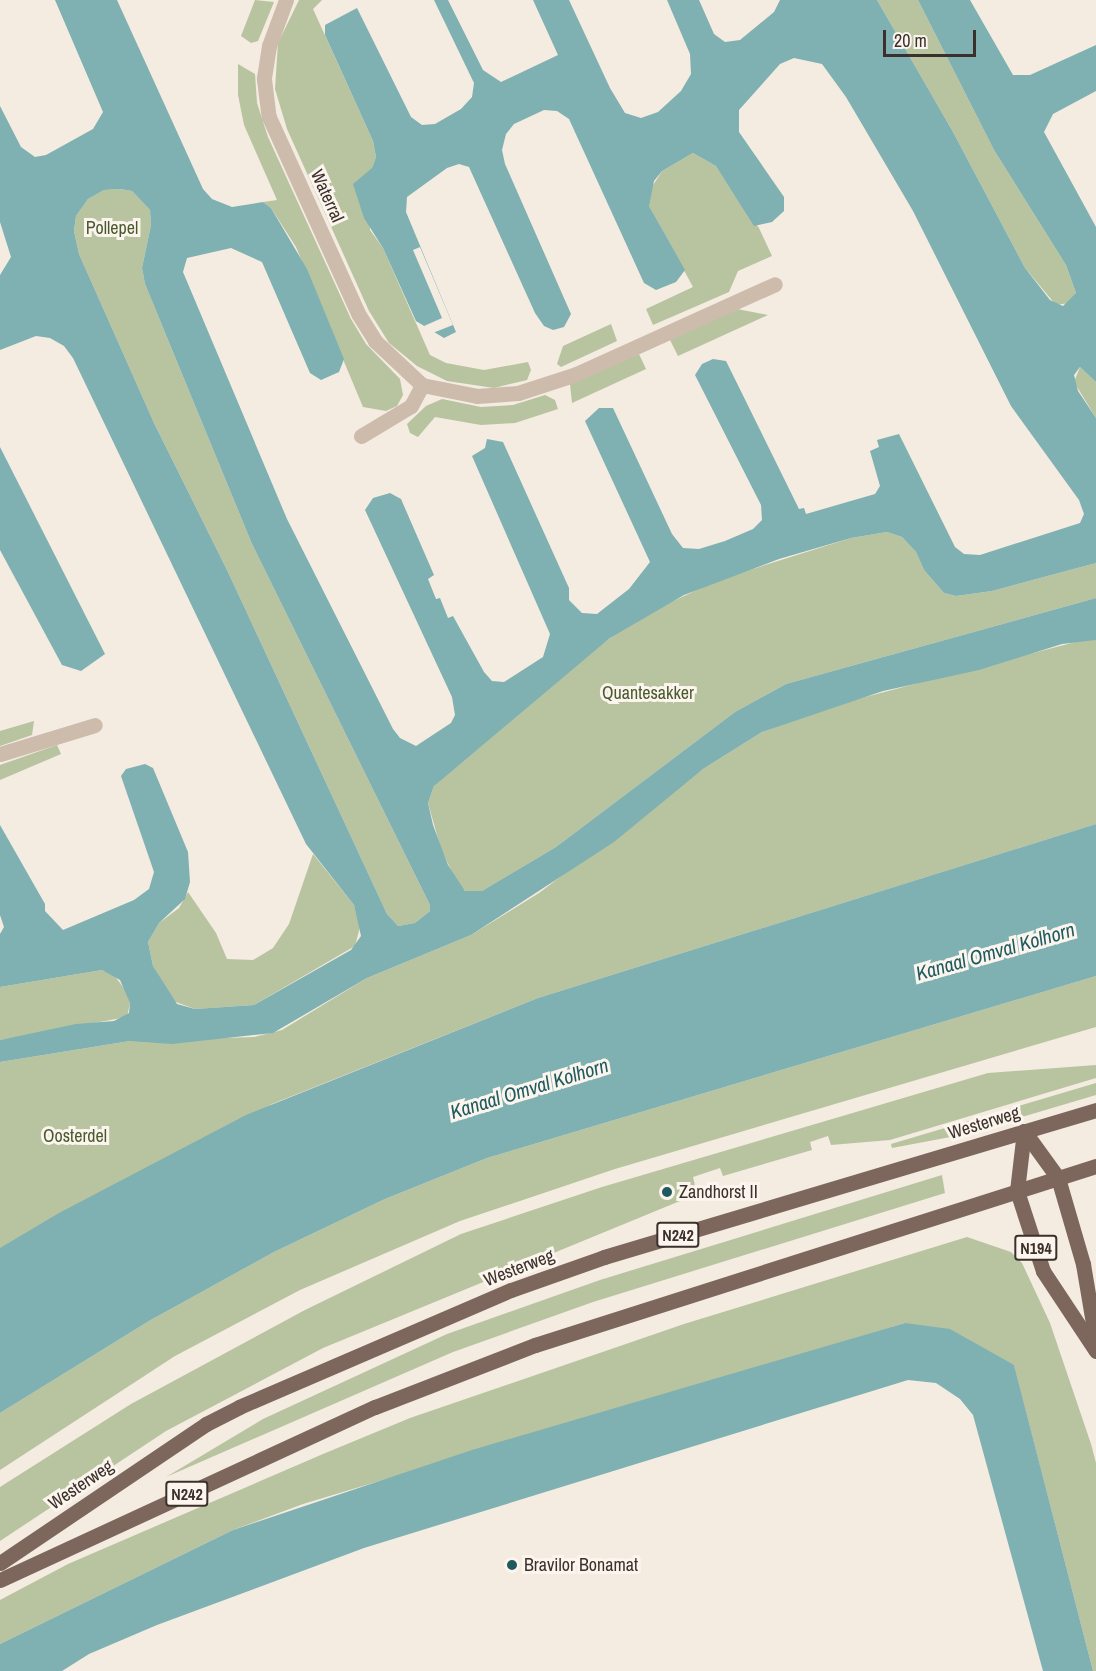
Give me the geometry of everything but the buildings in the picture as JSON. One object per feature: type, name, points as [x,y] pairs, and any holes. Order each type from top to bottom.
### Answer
[{"type":"main road","name":"Westerweg","points":[[0,1563],[206,1424],[447,1317],[604,1257],[1096,1110]]},
{"type":"main road","name":"N194","points":[[1024,1131],[1058,1178],[1083,1264],[1096,1341]]},
{"type":"main road","name":"N194","points":[[1024,1131],[1017,1191],[1043,1271],[1096,1351]]},
{"type":"main road","name":"N242","points":[[0,1580],[375,1407],[535,1345],[1096,1167]]},
{"type":"street","name":"Waterral","points":[[286,0],[269,46],[264,79],[269,117],[359,315],[375,340],[422,385]]},
{"type":"street","points":[[361,436],[411,406],[422,385],[477,396],[518,393],[576,374],[775,284]]},
{"type":"street","points":[[0,754],[94,725]]},
{"type":"green space","points":[[255,0],[274,2],[258,41],[251,43],[241,36]]},
{"type":"green space","points":[[299,0],[322,0],[313,9],[373,141],[376,157],[372,168],[370,230],[383,248],[430,355],[446,363],[484,370],[528,362],[531,370],[527,380],[494,388],[447,381],[417,366],[389,343],[369,311],[287,129],[275,89],[278,43]]},
{"type":"green space","points":[[877,0],[918,0],[994,150],[1066,265],[1076,293],[1069,303],[1056,305],[1025,268],[953,132]]},
{"type":"green space","points":[[238,64],[255,74],[257,103],[268,137],[351,319],[366,344],[400,379],[403,395],[397,406],[386,411],[363,407],[296,247],[271,208],[263,202],[277,200],[244,125],[238,95]]},
{"type":"green space","points":[[693,153],[716,166],[759,228],[772,256],[738,271],[729,292],[653,325],[646,309],[693,287],[649,206],[648,193],[662,171]]},
{"type":"green space","name":"Pollepel","points":[[104,190],[132,191],[150,210],[151,225],[142,268],[145,284],[252,544],[430,905],[430,911],[415,923],[398,926],[387,914],[227,570],[154,423],[79,254],[74,231],[76,216],[88,199]]},
{"type":"green space","points":[[737,309],[768,315],[678,356],[670,340]]},
{"type":"green space","points":[[611,324],[617,341],[561,367],[557,364],[563,346]]},
{"type":"green space","points":[[639,354],[646,369],[572,403],[570,384]]},
{"type":"green space","points":[[1080,367],[1096,382],[1096,418],[1074,382]]},
{"type":"green space","points":[[545,395],[555,400],[558,409],[515,423],[481,425],[435,417],[418,437],[410,433],[407,424],[426,406],[442,399],[481,407],[513,405]]},
{"type":"green space","name":"Quantesakker","points":[[887,532],[902,537],[916,552],[924,570],[944,593],[956,596],[992,591],[1096,563],[1096,598],[786,684],[735,712],[556,847],[482,891],[469,893],[459,887],[441,849],[428,803],[434,786],[450,769],[610,638],[648,613],[718,580],[851,538]]},
{"type":"green space","name":"Oosterdel","points":[[1087,639],[1096,640],[1096,824],[538,998],[272,1104],[0,1273],[0,1062],[130,1041],[254,1037],[282,1030],[367,978],[471,935],[539,893],[703,769],[762,732],[827,707]]},
{"type":"green space","points":[[34,721],[32,735],[0,746],[0,731]]},
{"type":"green space","points":[[57,745],[61,754],[0,780],[0,765]]},
{"type":"green space","points":[[313,854],[354,905],[360,927],[355,946],[254,1005],[195,1009],[173,1001],[153,966],[148,942],[159,923],[179,908],[188,892],[216,933],[227,959],[253,960],[273,948],[289,924]]},
{"type":"green space","points":[[102,970],[114,975],[126,991],[130,1003],[127,1017],[0,1040],[0,987]]},
{"type":"green space","points":[[1096,976],[1096,1027],[615,1169],[460,1221],[300,1290],[175,1356],[0,1470],[0,1413],[149,1321],[274,1252],[385,1199],[487,1158]]},
{"type":"green space","points":[[1096,1065],[1096,1078],[890,1140],[831,1145],[828,1136],[810,1142],[812,1150],[723,1176],[720,1168],[693,1177],[697,1194],[323,1348],[166,1431],[0,1541],[0,1487],[131,1404],[305,1310],[461,1234],[602,1187],[988,1073]]},
{"type":"green space","points":[[1096,1083],[1096,1095],[961,1135],[892,1148],[891,1144]]},
{"type":"green space","points":[[942,1175],[945,1193],[593,1302],[453,1352],[166,1477],[263,1419],[447,1334],[600,1280]]},
{"type":"green space","points":[[967,1237],[1011,1252],[1022,1263],[1050,1323],[1091,1444],[1096,1463],[1096,1671],[1093,1671],[1014,1366],[905,1323],[303,1504],[233,1530],[0,1644],[0,1600],[68,1564],[323,1454],[410,1418],[684,1324]]},
{"type":"water","points":[[55,0],[117,0],[203,189],[212,199],[232,207],[263,202],[271,208],[307,269],[344,359],[339,372],[321,380],[310,373],[262,262],[231,248],[187,258],[183,272],[287,519],[393,729],[400,738],[416,746],[451,723],[455,715],[452,697],[365,510],[373,498],[390,493],[401,499],[434,575],[428,579],[436,599],[440,598],[448,618],[453,616],[484,672],[492,681],[504,682],[543,657],[550,634],[472,456],[485,448],[487,439],[503,442],[569,588],[569,600],[582,613],[597,614],[629,589],[650,562],[585,421],[599,408],[613,408],[672,534],[683,548],[699,549],[725,541],[753,529],[762,520],[761,505],[695,375],[702,364],[713,359],[726,361],[799,509],[804,508],[806,514],[875,494],[880,486],[870,451],[879,447],[877,440],[899,434],[955,547],[964,554],[980,555],[1080,523],[1084,514],[1079,500],[1011,406],[913,211],[846,97],[822,64],[794,58],[780,64],[739,110],[739,132],[784,197],[784,211],[772,222],[754,226],[716,166],[693,153],[662,171],[654,181],[649,206],[685,270],[676,282],[656,290],[644,283],[569,119],[557,111],[544,110],[514,124],[506,134],[502,150],[505,164],[571,314],[564,327],[553,330],[544,326],[535,313],[469,167],[459,164],[447,168],[407,197],[406,212],[456,332],[444,338],[416,321],[383,248],[364,218],[353,184],[372,168],[376,157],[373,141],[325,35],[325,25],[357,8],[411,117],[422,125],[435,124],[461,109],[472,97],[474,83],[434,0],[448,0],[483,70],[501,82],[558,55],[533,0],[569,0],[610,88],[625,113],[641,118],[658,112],[681,91],[691,74],[690,54],[667,0],[699,0],[714,34],[725,42],[740,40],[774,12],[780,0],[877,0],[953,132],[1025,268],[1050,300],[1063,306],[1076,293],[1066,265],[994,150],[918,0],[970,0],[1013,75],[1030,75],[1096,45],[1096,91],[1053,114],[1044,132],[1096,227],[1096,382],[1080,367],[1074,375],[1078,391],[1096,418],[1096,563],[992,591],[956,596],[944,593],[924,570],[916,552],[902,537],[887,532],[851,538],[779,559],[684,595],[610,638],[434,786],[428,803],[433,825],[448,865],[465,891],[482,891],[556,847],[735,712],[786,684],[1096,598],[1096,640],[1062,644],[979,670],[883,691],[762,732],[703,769],[614,842],[471,935],[367,978],[273,1033],[172,1044],[130,1041],[0,1062],[0,1040],[76,1024],[114,1021],[129,1013],[130,1003],[120,980],[102,970],[0,987],[0,934],[4,927],[0,915],[0,825],[45,904],[45,911],[63,930],[134,900],[149,889],[154,872],[121,776],[126,769],[145,764],[153,768],[188,852],[190,882],[185,899],[159,923],[148,942],[153,966],[177,1004],[195,1009],[254,1005],[351,950],[361,936],[354,905],[306,844],[73,358],[64,346],[50,338],[36,336],[0,350],[0,275],[11,257],[0,222],[0,106],[21,147],[35,157],[46,155],[93,129],[103,112]],"holes":[[[104,190],[132,191],[150,210],[151,225],[142,268],[145,284],[252,544],[430,905],[430,911],[415,923],[398,926],[387,914],[227,570],[154,423],[79,254],[74,231],[76,216],[88,199]]]},
{"type":"water","points":[[0,447],[105,654],[81,671],[62,665],[0,550]]},
{"type":"water","name":"Kanaal Omval Kolhorn","points":[[1096,824],[1096,976],[487,1158],[385,1199],[274,1252],[149,1321],[0,1413],[0,1248],[59,1213],[246,1115],[538,998]]},
{"type":"water","points":[[905,1323],[950,1329],[1014,1365],[1093,1671],[1043,1671],[973,1415],[960,1399],[936,1383],[908,1380],[364,1548],[157,1625],[89,1654],[62,1671],[0,1671],[0,1644],[233,1530],[472,1450]]},
{"type":"pier","points":[[420,247],[453,325],[430,334],[424,326],[442,318],[413,250]]},
{"type":"place","name":"Zandhorst II","points":[[667,1192]]},
{"type":"place","name":"Bravilor Bonamat","points":[[512,1565]]}]
